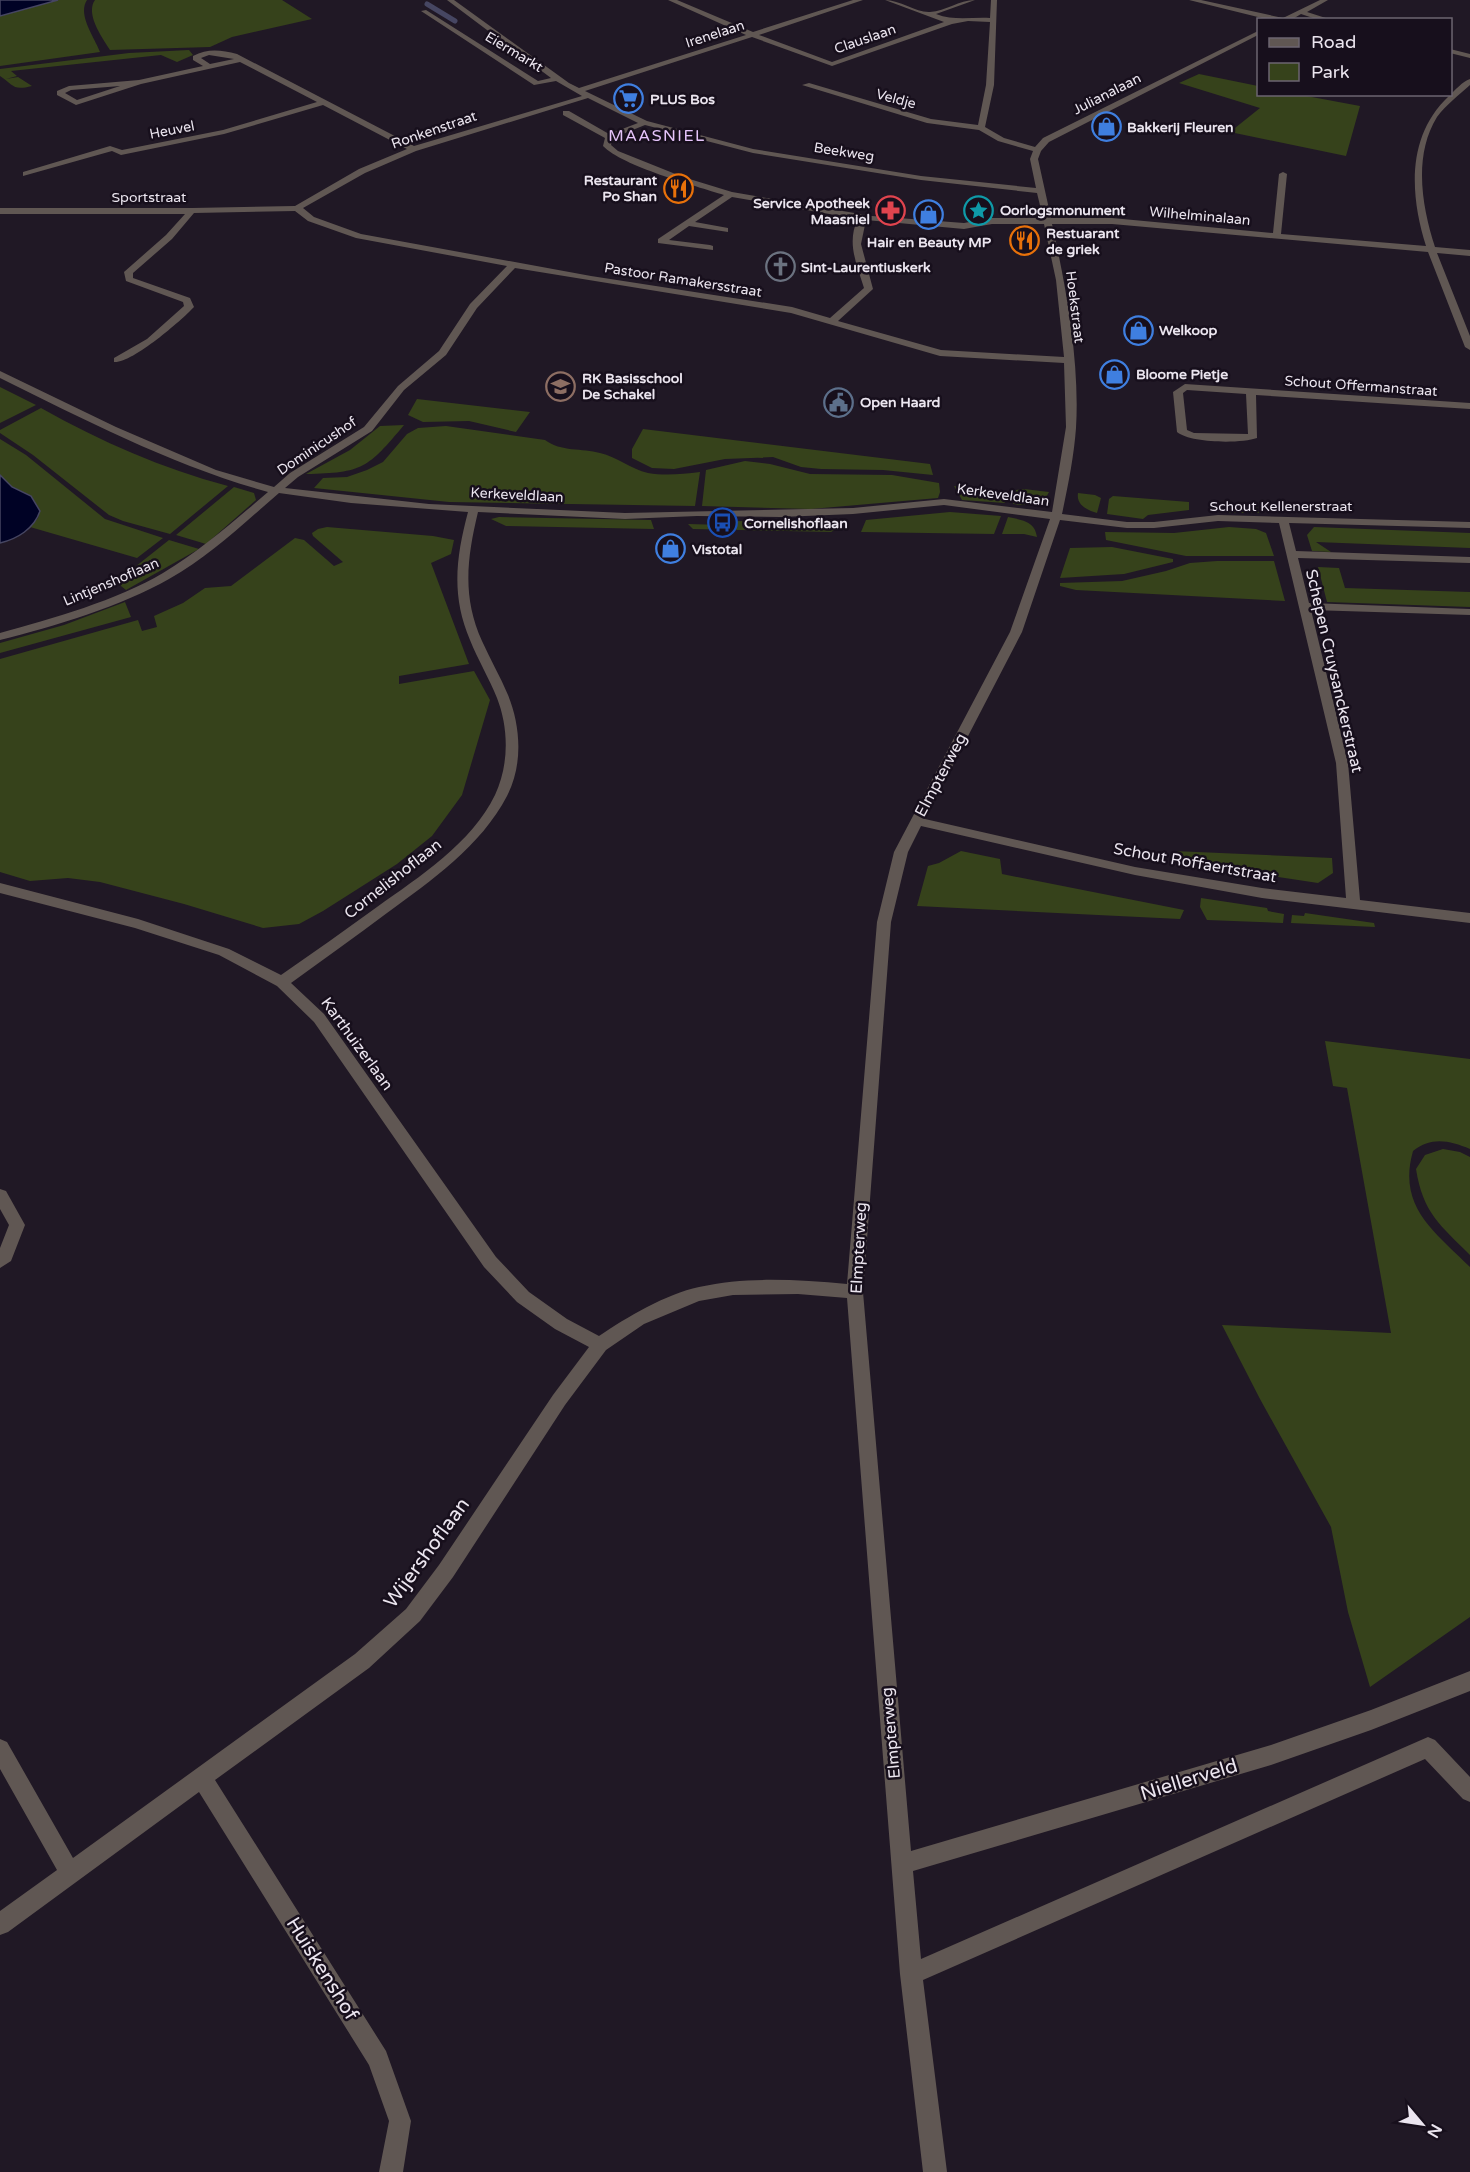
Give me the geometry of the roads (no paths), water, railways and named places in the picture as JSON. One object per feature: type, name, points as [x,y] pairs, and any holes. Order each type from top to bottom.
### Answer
[{"type":"street","name":"Eiermarkt","points":[[450,0],[556,79],[588,96]]},
{"type":"street","name":"Clauslaan","points":[[671,0],[753,35],[832,64],[951,22],[968,19],[993,20]]},
{"type":"street","name":"Irenelaan","points":[[578,92],[860,0]]},
{"type":"street","name":"Clauslaan","points":[[888,0],[951,22]]},
{"type":"street","points":[[930,14],[972,0]]},
{"type":"street","points":[[981,128],[990,85],[994,0]]},
{"type":"street","points":[[1192,0],[1274,18]]},
{"type":"street","points":[[1287,18],[1325,0]]},
{"type":"street","name":"Eiermarkt","points":[[423,11],[537,83],[556,79]]},
{"type":"street","points":[[1300,12],[1322,18]]},
{"type":"street","name":"Eiermarkt","points":[[479,30],[488,28]]},
{"type":"street","name":"Eiermarkt","points":[[461,34],[470,32]]},
{"type":"street","name":"Julianalaan","points":[[1036,150],[1046,140],[1257,34]]},
{"type":"street","points":[[1452,52],[1470,56]]},
{"type":"street","points":[[209,67],[196,58],[203,53],[225,53],[413,149]]},
{"type":"street","points":[[139,82],[69,88],[60,93],[76,104],[139,82],[240,60]]},
{"type":"street","points":[[1470,81],[1432,119],[1421,144],[1418,184],[1431,251],[1470,347]]},
{"type":"street","name":"Veldje","points":[[806,86],[930,122],[981,128],[994,137],[1011,144],[1036,150]]},
{"type":"street","name":"Beekweg","points":[[588,96],[644,123],[753,151],[921,178],[1041,191]]},
{"type":"street","name":"Ronkenstraat","points":[[297,208],[362,171],[413,149],[588,96]]},
{"type":"street","name":"Heuvel","points":[[26,174],[113,148],[122,153],[203,137],[323,103]]},
{"type":"street","points":[[566,113],[609,137],[644,123]]},
{"type":"street","name":"Wilhelminalaan","points":[[609,137],[607,146],[615,153],[680,179],[731,194],[863,218],[964,226],[993,221],[1112,221],[1470,253]]},
{"type":"street","points":[[1036,150],[1034,159],[1048,222]]},
{"type":"street","points":[[1277,236],[1283,174]]},
{"type":"street","points":[[710,248],[661,241],[731,194]]},
{"type":"street","name":"Sportstraat","points":[[0,211],[192,211],[297,208]]},
{"type":"street","name":"Pastoor Ramakersstraat","points":[[297,208],[311,219],[359,236],[513,265],[792,310],[954,355],[1068,360]]},
{"type":"street","points":[[117,360],[150,341],[189,307],[187,300],[129,279],[128,272],[169,237],[192,211]]},
{"type":"street","points":[[831,322],[869,289],[857,252],[858,225],[863,218]]},
{"type":"street","name":"Hoekstraat","points":[[1048,222],[1060,280],[1068,360]]},
{"type":"street","points":[[687,223],[726,230]]},
{"type":"street","name":"Dominicushof","points":[[279,490],[294,475],[368,429],[400,388],[443,353],[473,306],[513,265]]},
{"type":"street","name":"Elmpterweg","points":[[936,2172],[911,1974],[855,1292],[884,922],[891,886],[901,852],[1016,632],[1032,591],[1056,518],[1069,454],[1071,427],[1068,360]]},
{"type":"street","name":"Kerkeveldlaan","points":[[0,374],[112,429],[212,472],[279,490],[383,504],[626,516],[853,511],[944,502],[1056,518]]},
{"type":"street","name":"Schout Offermanstraat","points":[[1251,392],[1253,436],[1245,439],[1192,436],[1182,432],[1178,392],[1185,387],[1470,406]]},
{"type":"street","name":"Lintjenshoflaan","points":[[0,637],[67,618],[166,576],[207,549],[279,490]]},
{"type":"street","name":"Cornelishoflaan","points":[[282,982],[435,871],[471,837],[495,804],[509,775],[512,728],[502,697],[464,606],[461,577],[465,544],[474,508]]},
{"type":"street","name":"Schout Kellenerstraat","points":[[1056,518],[1127,525],[1154,525],[1218,518],[1470,525]]},
{"type":"street","name":"Schepen Cruysanckerstraat","points":[[1283,519],[1342,763],[1353,903]]},
{"type":"street","points":[[1290,554],[1470,560]]},
{"type":"street","points":[[1304,606],[1470,612]]},
{"type":"street","name":"Schout Roffaertstraat","points":[[917,821],[1135,871],[1262,892],[1470,918]]},
{"type":"street","name":"Karthuizerlaan","points":[[0,888],[138,924],[224,952],[282,982],[319,1018],[490,1262],[523,1297],[561,1324],[600,1345]]},
{"type":"street","points":[[0,1195],[17,1225],[5,1256],[0,1261]]},
{"type":"street","name":"Wijershoflaan","points":[[0,1924],[362,1661],[413,1615],[446,1571],[559,1400],[600,1345],[638,1319],[697,1294],[733,1288],[798,1287],[855,1292]]},
{"type":"street","name":"Niellerveld","points":[[902,1864],[970,1841],[1217,1772],[1316,1740],[1470,1681]]},
{"type":"street","points":[[911,1974],[1428,1747],[1470,1792]]},
{"type":"street","points":[[0,1749],[70,1873]]},
{"type":"street","name":"Huiskenshof","points":[[202,1779],[378,2059],[400,2121],[391,2172]]},
{"type":"water","points":[[0,0],[58,0],[0,16]]},
{"type":"water","points":[[0,475],[12,487],[31,496],[40,511],[34,523],[24,532],[0,543]]},
{"type":"waterway","points":[[427,4],[455,21]]},
{"type":"place","name":"PLUS Bos","points":[[629,99]]},
{"type":"place","name":"Bakkerij Fleuren","points":[[1106,127]]},
{"type":"place","name":"Restaurant Po Shan","points":[[678,188]]},
{"type":"place","name":"Oorlogsmonument","points":[[979,210]]},
{"type":"place","name":"Service Apotheek Maasniel","points":[[891,211]]},
{"type":"place","name":"Hair en Beauty MP","points":[[929,215]]},
{"type":"place","name":"Restuarant de griek","points":[[1025,241]]},
{"type":"place","name":"Sint-Laurentiuskerk","points":[[780,267]]},
{"type":"place","name":"Welkoop","points":[[1138,330]]},
{"type":"place","name":"Bloome Pietje","points":[[1115,374]]},
{"type":"place","name":"RK Basisschool De Schakel","points":[[561,386]]},
{"type":"place","name":"Open Haard","points":[[839,402]]},
{"type":"place","name":"Cornelishoflaan","points":[[723,523]]},
{"type":"place","name":"Vistotal","points":[[671,549]]},
{"type":"district","name":"MAASNIEL","points":[[657,136]]}]
